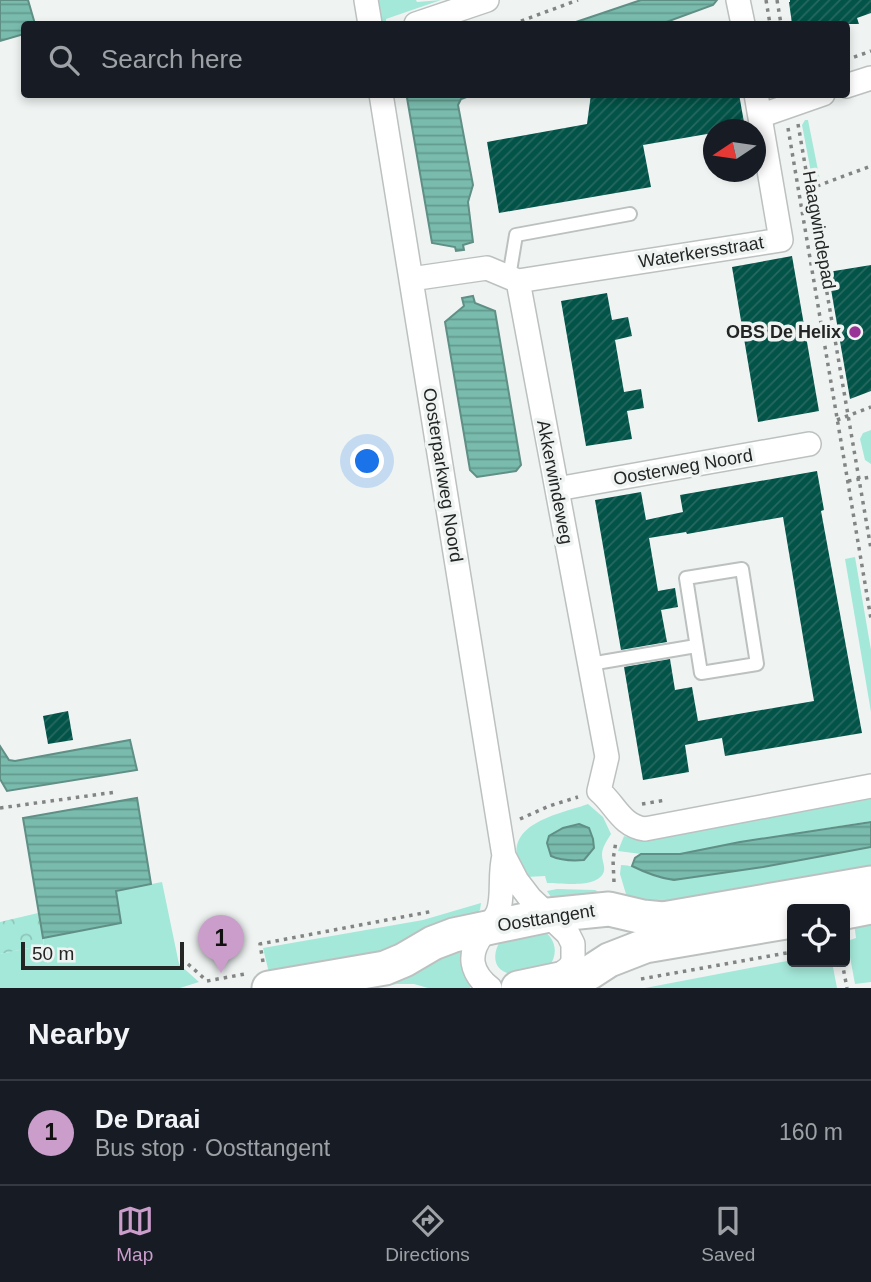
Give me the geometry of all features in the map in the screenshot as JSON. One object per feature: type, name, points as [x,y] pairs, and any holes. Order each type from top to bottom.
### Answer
[{"type":"main road","name":"Oosttangent","points":[[262,977],[385,968],[454,935],[549,915],[609,909],[663,919],[871,883]]},
{"type":"main road","points":[[850,911],[871,907]]},
{"type":"main road","points":[[518,988],[589,973],[609,961],[645,946],[787,922]]},
{"type":"street","points":[[366,0],[370,21]]},
{"type":"street","points":[[425,21],[487,0]]},
{"type":"street","points":[[738,0],[742,21]]},
{"type":"street","points":[[850,85],[871,78]]},
{"type":"street","name":"Oosterparkweg Noord","points":[[382,98],[504,856],[517,881],[530,898],[568,934],[573,944],[573,962],[552,981]]},
{"type":"street","points":[[758,105],[790,106],[812,98]]},
{"type":"street","name":"Waterkersstraat","points":[[514,279],[781,240],[758,105]]},
{"type":"street","points":[[411,279],[486,268],[514,279]]},
{"type":"street","name":"Akkerwindeweg","points":[[514,279],[607,757],[599,791]]},
{"type":"street","name":"Oosterweg Noord","points":[[556,489],[809,444]]},
{"type":"street","points":[[599,791],[610,800],[616,813],[625,821],[645,829],[871,786]]},
{"type":"street","name":"Oosterparkweg Noord","points":[[490,988],[477,975],[472,958],[476,945],[499,911],[504,856]]},
{"type":"lane","points":[[514,279],[516,235],[630,214]]},
{"type":"lane","points":[[742,569],[757,664],[701,673],[696,646],[685,578],[742,569]]},
{"type":"lane","points":[[590,664],[696,646]]},
{"type":"path","points":[[521,21],[578,0]]},
{"type":"path","points":[[766,0],[770,21]]},
{"type":"path","points":[[777,0],[780,21]]},
{"type":"path","points":[[850,59],[871,51]]},
{"type":"path","points":[[790,106],[809,189],[871,549]]},
{"type":"path","name":"Haagwindepad","points":[[790,106],[837,420],[871,619]]},
{"type":"path","points":[[809,189],[871,166]]},
{"type":"path","points":[[837,420],[871,407]]},
{"type":"path","points":[[848,481],[871,477]]},
{"type":"path","points":[[499,829],[549,806],[599,791]]},
{"type":"path","points":[[0,808],[116,792]]},
{"type":"path","points":[[188,964],[207,981],[262,977],[260,944],[418,916],[443,909]]},
{"type":"path","points":[[609,961],[614,972],[629,981],[787,953]]},
{"type":"path","points":[[843,967],[848,988]]},
{"type":"green space","points":[[375,0],[441,0],[386,21],[378,21]]},
{"type":"green space","points":[[808,120],[820,180],[813,183],[802,125]]},
{"type":"green space","points":[[871,430],[871,464],[865,460],[860,439],[863,433]]},
{"type":"green space","points":[[855,557],[871,650],[871,712],[845,559]]},
{"type":"green space","points":[[871,799],[871,821],[680,854],[618,851],[624,836],[635,839]]},
{"type":"green space","points":[[588,804],[603,817],[611,834],[603,849],[604,871],[601,877],[588,883],[570,884],[547,883],[545,876],[527,877],[517,857],[517,845],[522,835],[541,820]],"holes":[[[563,828],[594,848],[584,859]]]},
{"type":"green space","points":[[871,847],[871,873],[680,907],[628,901],[620,874],[621,865],[624,865],[674,880]]},
{"type":"green space","points":[[162,882],[179,964],[199,982],[180,988],[0,988],[0,954],[44,945],[43,938],[121,923],[116,891]]},
{"type":"green space","points":[[595,890],[604,895],[558,901],[547,891]]},
{"type":"green space","points":[[481,903],[480,910],[467,921],[396,954],[269,973],[263,948],[423,920]]},
{"type":"green space","points":[[38,913],[44,945],[0,954],[0,922]]},
{"type":"green space","points":[[871,919],[871,982],[855,984],[850,957],[850,940],[856,938],[854,924]]},
{"type":"green space","points":[[541,929],[553,941],[555,951],[549,967],[518,974],[507,973],[498,966],[495,957],[501,940]]},
{"type":"green space","points":[[460,939],[472,985],[470,988],[428,988],[414,984],[397,984],[358,988]]},
{"type":"green space","points":[[787,961],[787,967],[833,967],[837,988],[645,988]]},
{"type":"shaded area","points":[[0,0],[28,0],[34,21],[21,21],[21,35],[0,41]]},
{"type":"shaded area","points":[[641,0],[717,0],[713,5],[669,21],[579,21]]},
{"type":"shaded area","points":[[407,98],[464,98],[458,105],[473,185],[468,202],[473,242],[463,245],[464,250],[456,251],[455,247],[432,243]]},
{"type":"shaded area","points":[[473,296],[475,303],[495,311],[521,465],[516,471],[477,477],[470,470],[445,322],[464,306],[462,298]]},
{"type":"shaded area","points":[[130,740],[137,770],[7,791],[0,779],[0,746],[9,760],[15,761]]},
{"type":"shaded area","points":[[137,798],[151,884],[116,891],[121,923],[43,938],[23,818]]},
{"type":"shaded area","points":[[871,822],[871,847],[763,867],[674,880],[652,875],[632,866],[635,858],[641,854],[680,854]]},
{"type":"shaded area","points":[[579,824],[589,828],[593,839],[594,848],[584,860],[551,856],[547,843],[549,836],[563,828]]},
{"type":"building","points":[[871,0],[871,13],[857,18],[859,24],[850,24],[850,21],[792,21],[790,2]]},
{"type":"building","points":[[590,98],[740,98],[743,119],[703,119],[703,135],[643,145],[651,187],[499,213],[487,142],[587,124]]},
{"type":"building","points":[[792,256],[819,411],[758,422],[732,267]]},
{"type":"building","name":"OBS De Helix","points":[[871,265],[871,391],[850,399],[828,272]]},
{"type":"building","points":[[607,293],[612,320],[628,317],[632,336],[615,340],[624,392],[641,389],[644,408],[627,411],[632,439],[586,446],[561,301]]},
{"type":"building","points":[[817,471],[824,510],[821,511],[862,733],[725,756],[722,738],[685,745],[689,772],[643,780],[624,667],[670,659],[675,690],[692,687],[698,721],[814,701],[783,517],[649,538],[658,591],[675,588],[678,607],[661,610],[667,642],[621,650],[595,500],[641,492],[646,520],[683,512],[680,495]]},
{"type":"building","points":[[68,711],[73,740],[48,744],[43,716]]},
{"type":"place","name":"OBS De Helix","points":[[855,332]]},
{"type":"place","name":"De Draai","points":[[221,973]]}]
